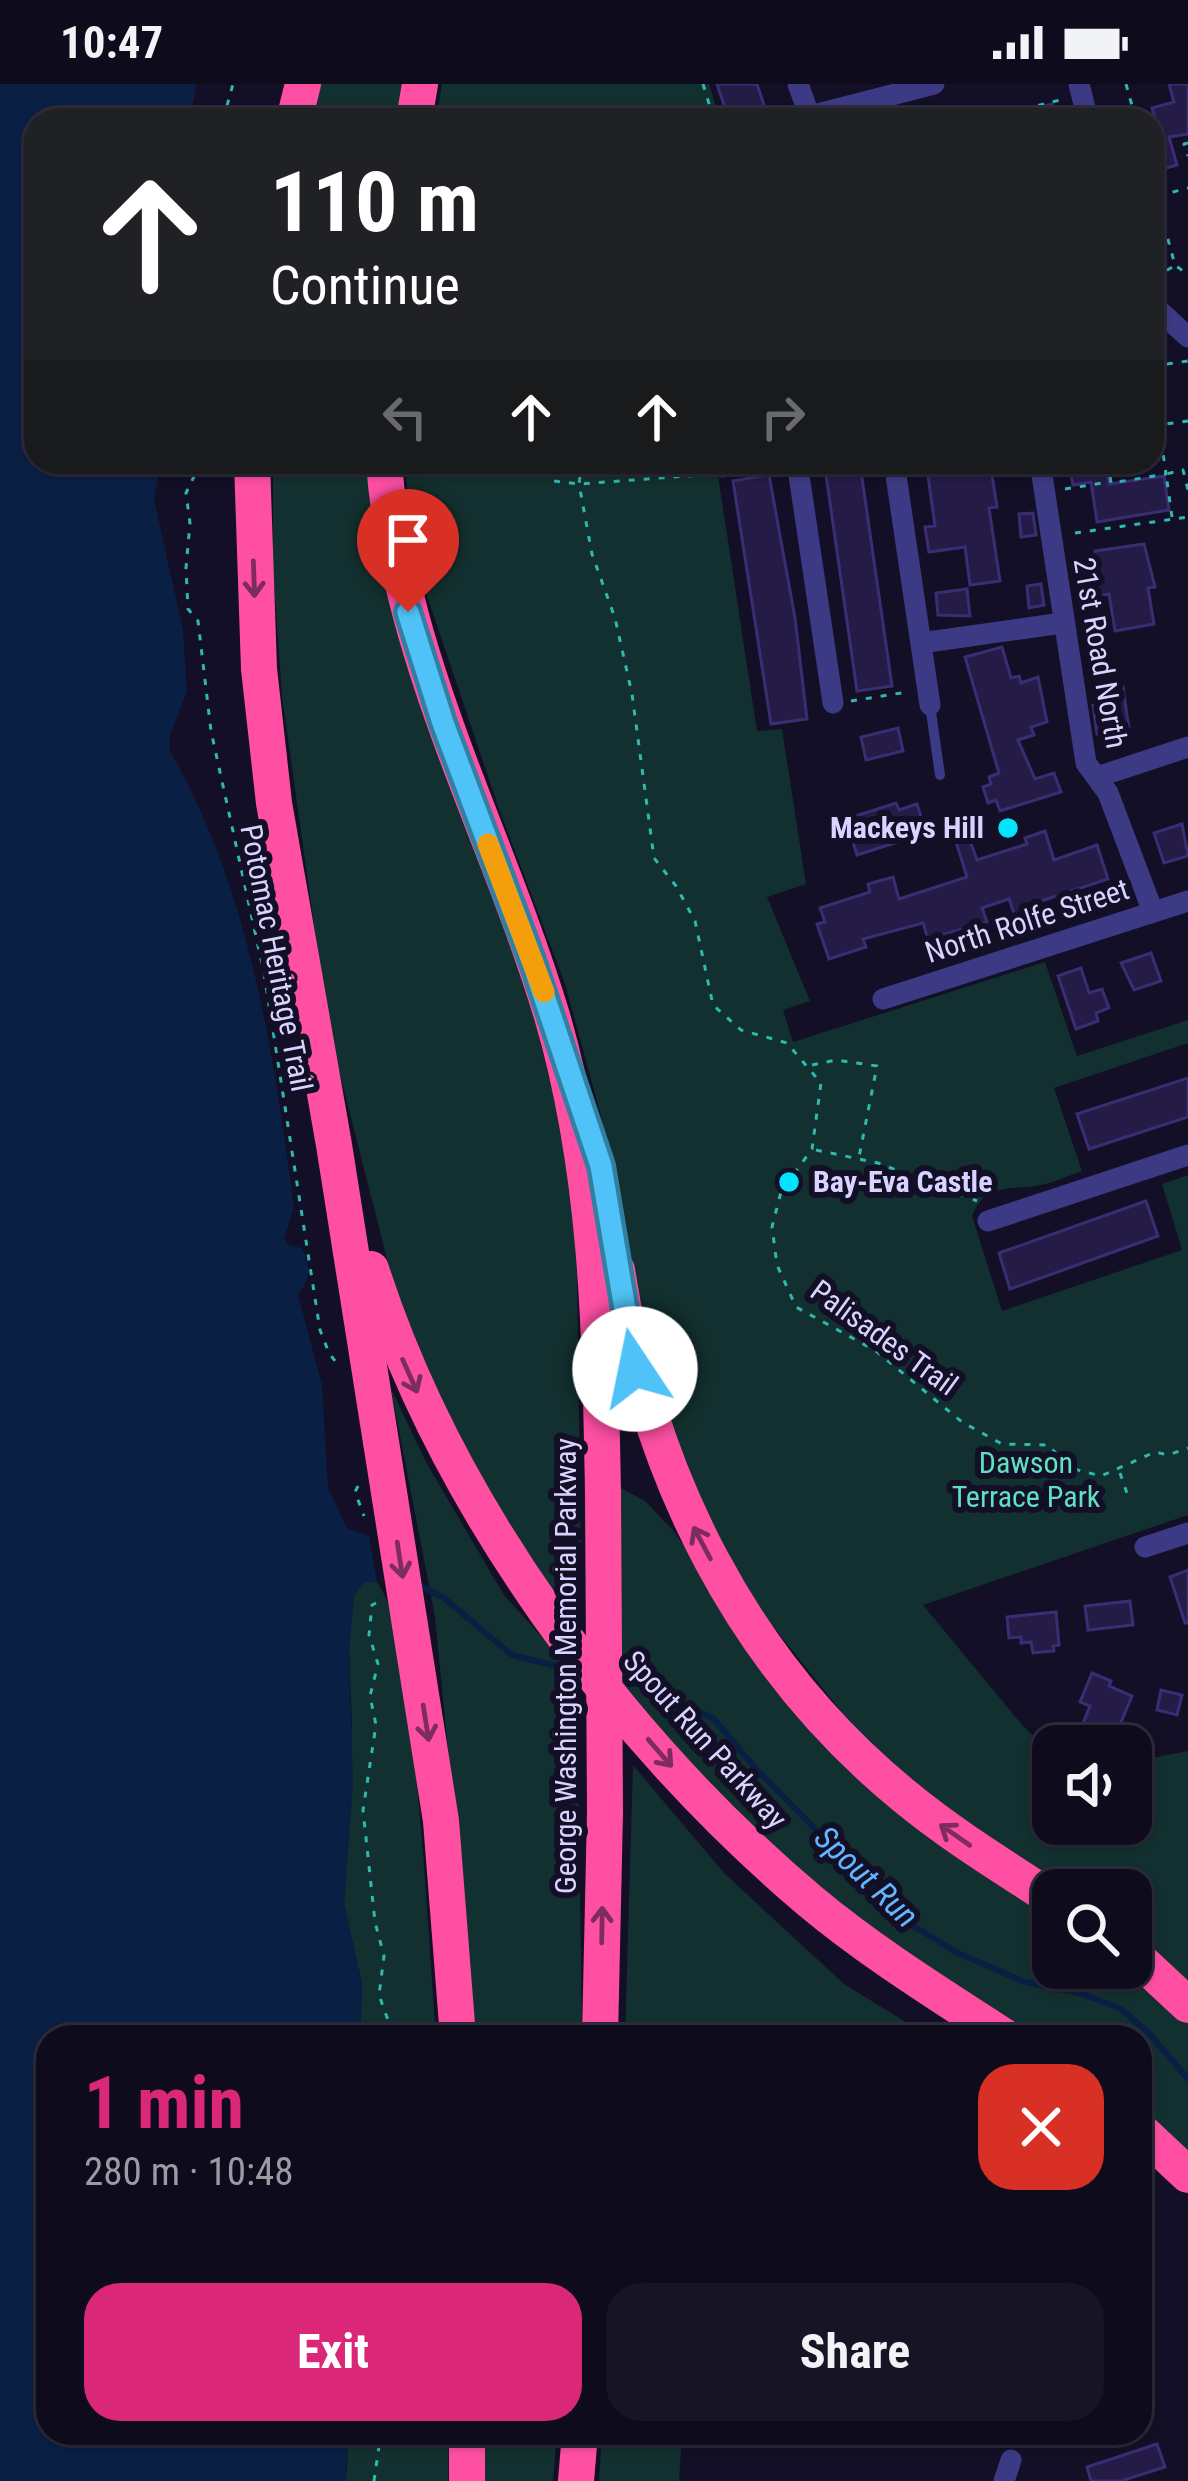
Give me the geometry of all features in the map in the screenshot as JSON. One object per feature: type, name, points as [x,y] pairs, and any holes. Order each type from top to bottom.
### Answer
[{"type":"highway","points":[[252,474],[255,601],[266,737],[288,893],[334,1145],[380,1515],[441,1821],[457,2025]]},
{"type":"highway","name":"George Washington Memorial Parkway","points":[[386,474],[394,542],[418,647],[533,963],[566,1069],[586,1167],[594,1232],[602,1493],[605,1812],[599,2025]]},
{"type":"highway","points":[[566,1069],[601,1166],[629,1343],[648,1417],[686,1510],[725,1586],[789,1678],[859,1756],[950,1832],[1032,1885]]},
{"type":"highway","name":"Spout Run Parkway","points":[[334,1145],[377,1291],[415,1388],[466,1483],[567,1636],[679,1774],[785,1879],[867,1945],[987,2025]]},
{"type":"highway","points":[[1152,1972],[1188,2005]]},
{"type":"highway","points":[[1152,2141],[1188,2175]]},
{"type":"highway","points":[[466,2481],[467,2445]]},
{"type":"highway","points":[[576,2481],[579,2445]]},
{"type":"street","points":[[840,108],[896,89],[934,84]]},
{"type":"street","points":[[1164,315],[1188,337]]},
{"type":"street","points":[[799,474],[833,704]]},
{"type":"street","points":[[896,474],[929,706]]},
{"type":"street","name":"21st Road North","points":[[1042,474],[1086,763],[1108,793],[1153,912]]},
{"type":"street","points":[[921,643],[1062,623]]},
{"type":"street","points":[[1096,777],[1188,747]]},
{"type":"street","name":"North Rolfe Street","points":[[883,999],[1188,901]]},
{"type":"street","points":[[988,1221],[1188,1155]]},
{"type":"street","points":[[1145,1547],[1188,1533]]},
{"type":"lane","points":[[929,706],[940,775]]},
{"type":"path","points":[[1018,108],[1072,91]]},
{"type":"path","points":[[1188,143],[1184,144],[1188,156]]},
{"type":"path","points":[[1164,225],[1175,265],[1188,275]]},
{"type":"path","points":[[1164,272],[1175,265]]},
{"type":"path","points":[[1164,461],[1172,519]]},
{"type":"path","points":[[1060,490],[1183,470],[1188,490]]},
{"type":"path","name":"Potomac Heritage Trail","points":[[195,474],[186,494],[188,609],[198,620],[215,753],[264,973],[320,1330],[341,1367]]},
{"type":"path","name":"Palisades Trail","points":[[581,474],[592,554],[615,618],[632,694],[654,858],[694,921],[713,1005],[741,1030],[787,1043],[821,1083],[812,1150],[781,1192],[772,1227],[777,1265],[796,1307],[876,1351],[962,1421],[1003,1444],[1048,1445],[1070,1468],[1101,1476],[1149,1454],[1168,1455],[1188,1448]]},
{"type":"path","points":[[554,481],[580,484],[704,474]]},
{"type":"path","points":[[1110,474],[1111,482]]},
{"type":"path","points":[[1067,535],[1188,517]]},
{"type":"path","points":[[833,704],[908,692]]},
{"type":"path","points":[[809,1066],[836,1060],[877,1066],[859,1159]]},
{"type":"path","points":[[812,1150],[859,1159],[978,1202],[988,1221]]},
{"type":"path","points":[[363,1471],[356,1492],[380,1515]]},
{"type":"path","points":[[1120,1471],[1130,1499]]},
{"type":"path","points":[[387,2025],[379,1995],[384,1956],[375,1922],[363,1810],[376,1725],[370,1696],[378,1664],[369,1619],[372,1605],[395,1601]]},
{"type":"path","points":[[374,2481],[379,2445]]},
{"type":"green space","points":[[316,84],[404,84],[400,108],[311,108]]},
{"type":"green space","points":[[442,84],[709,84],[716,108],[438,108]]},
{"type":"green space","points":[[273,474],[371,474],[520,961],[569,1159],[577,1274],[582,1639],[501,1521],[402,1318],[329,1031],[282,696],[273,568]]},
{"type":"green space","name":"Dawson Terrace Park","points":[[406,474],[718,474],[757,731],[782,729],[806,884],[767,897],[810,1001],[783,1010],[793,1042],[1045,962],[1077,1056],[1188,1020],[1188,1043],[1054,1088],[1082,1171],[1042,1185],[990,1194],[972,1216],[1002,1311],[1182,1250],[1162,1184],[1188,1175],[1188,1515],[923,1605],[1032,1735],[1032,1845],[1152,1845],[1152,1758],[1188,1751],[1188,1982],[1152,1948],[1152,1869],[1036,1869],[926,1796],[872,1750],[726,1560],[666,1437],[600,1112],[565,984],[425,590],[410,524]]},
{"type":"green space","points":[[391,1389],[427,1464],[504,1595],[577,1676],[582,2025],[475,2025],[435,1617]]},
{"type":"green space","points":[[619,1487],[645,1501],[673,1530],[770,1672],[1032,1894],[1032,1989],[1152,1988],[1188,2023],[1188,2161],[1152,2129],[1152,2025],[1010,2025],[840,1909],[736,1814],[620,1689]]},
{"type":"green space","points":[[365,1582],[377,1582],[392,1616],[400,1654],[420,1812],[435,2025],[360,2025],[362,1984],[344,1904],[354,1595]]},
{"type":"green space","points":[[633,1765],[724,1873],[844,1984],[911,2025],[625,2025]]},
{"type":"green space","points":[[348,2445],[449,2445],[448,2481],[346,2481]]},
{"type":"green space","points":[[481,2445],[556,2445],[553,2481],[481,2481]]},
{"type":"green space","points":[[601,2445],[681,2445],[679,2481],[599,2481]]},
{"type":"water","points":[[0,84],[197,84],[192,108],[24,108],[24,474],[159,474],[154,500],[183,630],[187,691],[169,738],[170,751],[220,859],[254,972],[294,1207],[284,1239],[302,1248],[308,1267],[298,1295],[322,1385],[328,1488],[347,1528],[369,1536],[377,1582],[365,1582],[354,1595],[349,1649],[353,1785],[344,1904],[362,1984],[360,2025],[36,2025],[36,2445],[348,2445],[346,2481],[0,2481]]},
{"type":"building","points":[[717,84],[757,84],[765,108],[725,108]]},
{"type":"building","points":[[1169,84],[1188,84],[1188,134],[1169,137],[1177,165],[1164,169],[1164,108],[1152,108],[1174,102]]},
{"type":"building","points":[[826,474],[861,474],[892,686],[857,691]]},
{"type":"building","points":[[928,474],[992,474],[997,507],[989,508],[1000,581],[970,585],[965,547],[929,552],[925,527],[935,526]]},
{"type":"building","points":[[1071,474],[1107,474],[1109,484],[1164,476],[1169,510],[1097,522],[1091,482],[1073,485]]},
{"type":"building","points":[[769,475],[795,618],[807,719],[771,724],[733,481]]},
{"type":"building","points":[[1033,513],[1036,535],[1021,537],[1019,514]]},
{"type":"building","points":[[1144,544],[1155,587],[1148,588],[1154,624],[1115,631],[1109,594],[1099,596],[1095,551]]},
{"type":"building","points":[[1041,584],[1044,605],[1029,608],[1027,586]]},
{"type":"building","points":[[967,589],[970,616],[938,615],[936,593]]},
{"type":"building","points":[[1002,647],[1011,678],[1019,676],[1021,683],[1038,677],[1047,722],[1031,727],[1034,735],[1018,740],[1035,779],[1054,773],[1061,792],[1000,811],[996,800],[988,803],[983,787],[999,773],[965,657]]},
{"type":"building","points":[[1123,687],[1129,729],[1097,734],[1093,705],[1101,704],[1099,691]]},
{"type":"building","points":[[898,728],[903,751],[866,760],[861,737]]},
{"type":"building","points":[[896,803],[899,810],[917,804],[926,833],[857,855],[846,819]]},
{"type":"building","points":[[1182,824],[1188,856],[1164,863],[1154,833]]},
{"type":"building","points":[[1045,831],[1054,860],[1097,845],[1108,879],[1029,905],[1031,911],[1015,916],[1009,899],[982,908],[987,922],[928,939],[923,923],[863,939],[866,947],[829,959],[817,924],[825,922],[820,908],[870,892],[868,884],[893,877],[899,899],[967,877],[956,842],[969,838],[977,860],[1027,844],[1025,838]]},
{"type":"building","points":[[1151,953],[1161,981],[1134,990],[1121,963]]},
{"type":"building","points":[[1081,968],[1089,993],[1102,989],[1109,1008],[1096,1013],[1098,1021],[1076,1029],[1058,976]]},
{"type":"building","points":[[1188,1078],[1188,1117],[1089,1149],[1077,1114]]},
{"type":"building","points":[[1146,1201],[1158,1236],[1010,1289],[999,1253]]},
{"type":"building","points":[[1188,1570],[1188,1623],[1185,1623],[1170,1577]]},
{"type":"building","points":[[1130,1601],[1133,1625],[1088,1630],[1085,1606]]},
{"type":"building","points":[[1056,1612],[1059,1645],[1053,1646],[1054,1651],[1033,1653],[1031,1642],[1009,1638],[1007,1617]]},
{"type":"building","points":[[1092,1673],[1132,1696],[1120,1725],[1082,1725],[1090,1706],[1080,1702]]},
{"type":"building","points":[[1161,1690],[1182,1695],[1177,1715],[1157,1710]]},
{"type":"building","points":[[1157,2444],[1165,2467],[1121,2481],[1091,2481],[1087,2467]]},
{"type":"waterway","name":"Spout Run","points":[[415,1583],[444,1598],[512,1655],[560,1667]]},
{"type":"waterway","name":"Spout Run","points":[[625,1677],[714,1719],[758,1771],[907,1922],[958,1953],[1025,1982],[1079,1993],[1120,2008],[1140,2025]]},
{"type":"waterway","name":"Spout Run","points":[[1152,2037],[1188,2079]]},
{"type":"slow traffic","points":[[488,844],[544,992]]},
{"type":"place","name":"Mackeys Hill","points":[[1008,828]]},
{"type":"place","name":"Bay-Eva Castle","points":[[789,1182]]},
{"type":"route","points":[[408,612],[601,1166],[635,1369]]}]
